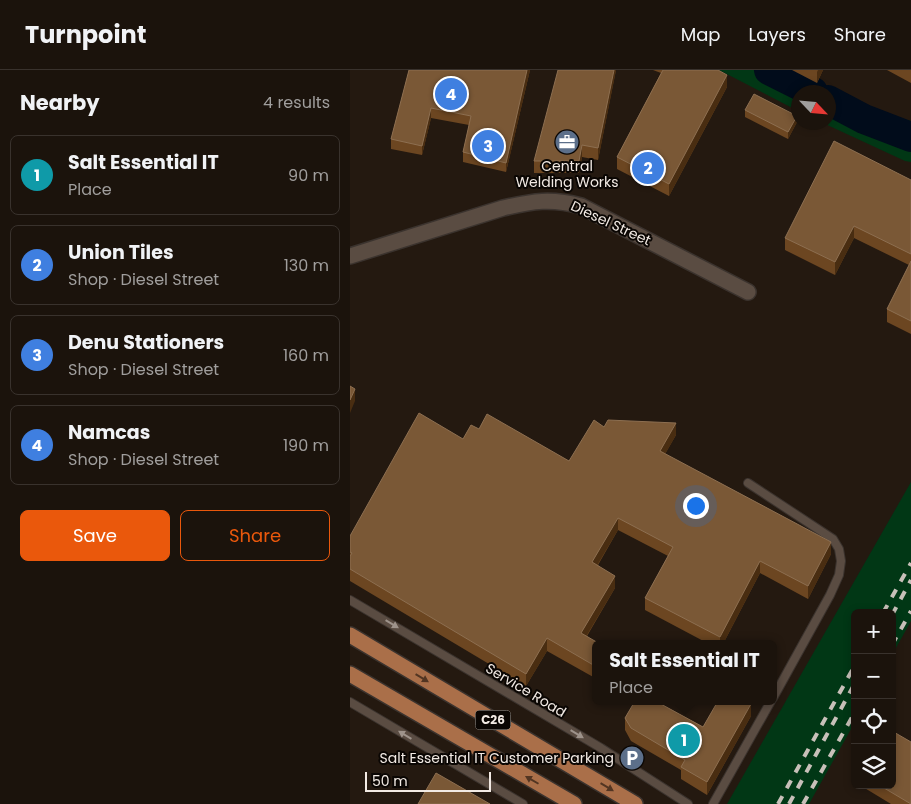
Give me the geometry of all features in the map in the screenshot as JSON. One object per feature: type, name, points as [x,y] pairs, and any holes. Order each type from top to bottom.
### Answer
[{"type":"main road","name":"C26","points":[[350,635],[635,804]]},
{"type":"main road","name":"C26","points":[[350,674],[574,804]]},
{"type":"street","name":"Diesel Street","points":[[350,256],[504,208],[524,203],[553,200],[581,206],[748,292]]},
{"type":"lane","points":[[748,483],[833,539],[839,549],[841,560],[839,575],[830,595],[777,691]]},
{"type":"lane","name":"Service Road","points":[[350,600],[592,743],[688,804]]},
{"type":"lane","points":[[350,702],[522,804]]},
{"type":"lane","points":[[713,804],[769,705]]},
{"type":"green space","points":[[719,70],[791,70],[819,85],[791,85],[791,107]]},
{"type":"green space","points":[[836,93],[887,115],[911,121],[911,162],[836,129]]},
{"type":"green space","points":[[911,482],[911,621],[896,648],[896,609],[851,609],[851,729],[809,804],[727,804]]},
{"type":"building","points":[[409,70],[527,70],[506,163],[463,152],[471,116],[431,108],[422,146],[391,139]]},
{"type":"building","points":[[558,70],[614,70],[598,148],[582,145],[579,161],[534,161]]},
{"type":"building","points":[[663,70],[718,70],[727,75],[669,184],[617,157]]},
{"type":"building","points":[[754,94],[791,113],[791,127],[788,132],[745,110]]},
{"type":"building","points":[[834,141],[911,180],[911,254],[854,226],[835,262],[785,238]]},
{"type":"building","points":[[911,261],[911,321],[887,309]]},
{"type":"building","points":[[350,386],[355,389],[350,400]]},
{"type":"building","points":[[419,413],[463,439],[471,425],[479,429],[487,414],[569,461],[594,420],[604,427],[608,420],[676,423],[660,451],[831,542],[808,586],[760,561],[720,637],[645,598],[673,547],[618,518],[592,562],[615,576],[581,633],[593,640],[592,664],[547,638],[526,674],[350,569],[350,556],[352,553],[350,552],[350,536]]},
{"type":"building","points":[[633,705],[663,705],[703,727],[716,705],[750,705],[707,782],[681,767],[685,760],[631,728],[625,718]]},
{"type":"building","points":[[896,733],[911,742],[911,804],[886,789],[896,789]]},
{"type":"building","points":[[436,773],[490,804],[418,804]]},
{"type":"waterway","points":[[769,70],[799,85]]},
{"type":"waterway","points":[[836,104],[864,119],[911,137]]},
{"type":"railway","points":[[885,609],[911,563]]},
{"type":"railway","points":[[895,609],[911,580]]},
{"type":"railway","points":[[896,638],[911,611]]},
{"type":"railway","points":[[778,804],[851,672]]},
{"type":"railway","points":[[789,804],[851,690]]},
{"type":"railway","points":[[803,804],[851,719]]},
{"type":"place","name":"Namcas","points":[[451,94]]},
{"type":"place","name":"Central Welding Works","points":[[567,142]]},
{"type":"place","name":"Denu Stationers","points":[[488,146]]},
{"type":"place","name":"Union Tiles","points":[[648,168]]},
{"type":"place","name":"Salt Essential IT","points":[[684,740]]},
{"type":"place","name":"Salt Essential IT Customer Parking","points":[[632,758]]}]
